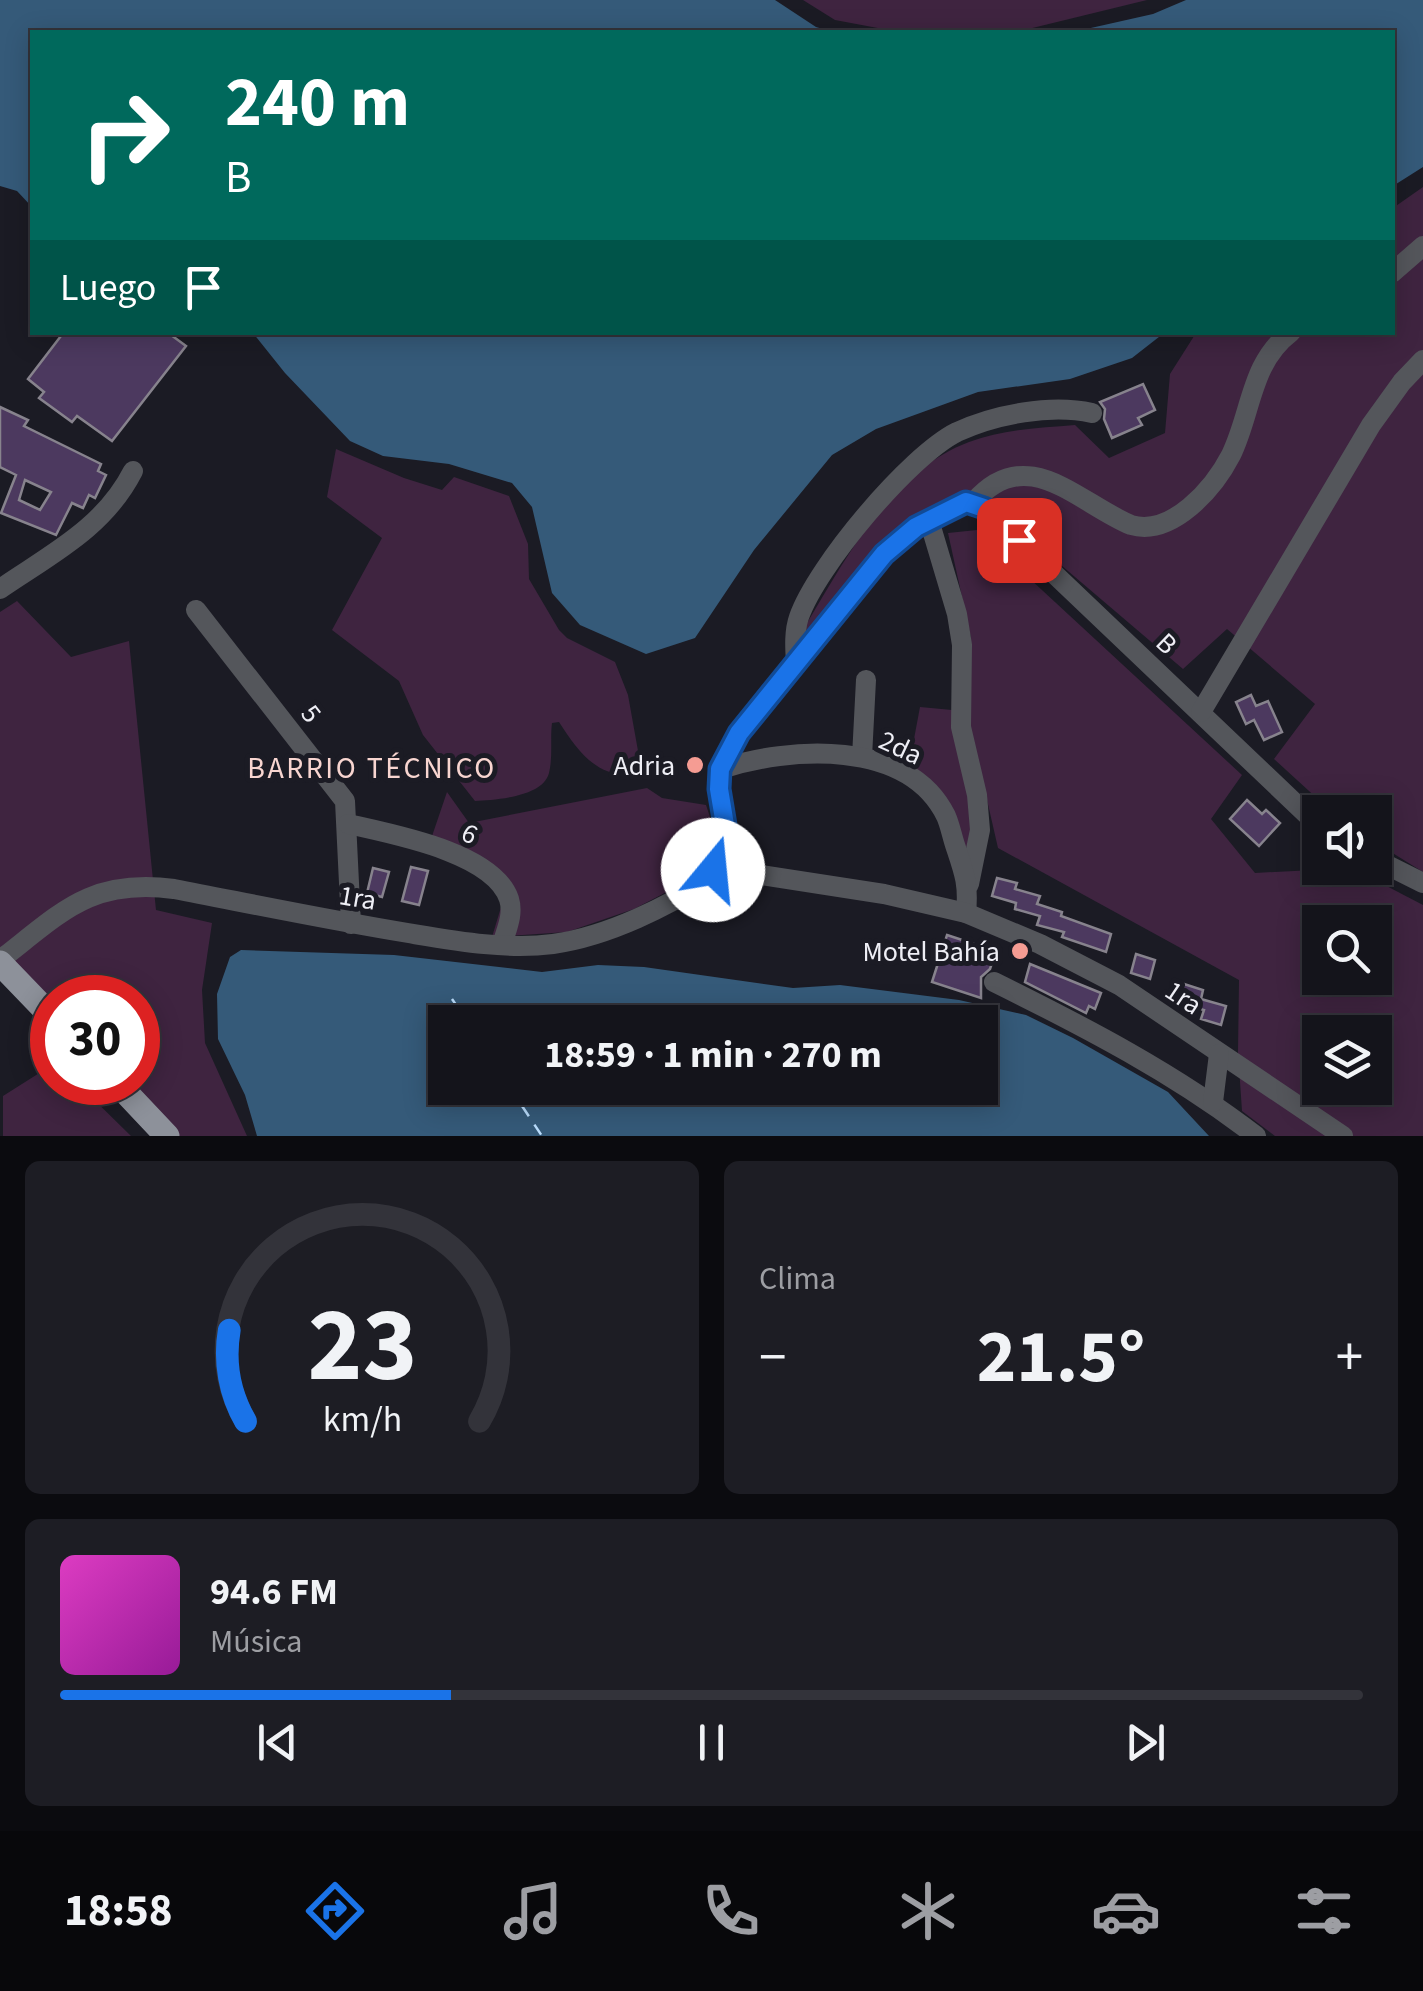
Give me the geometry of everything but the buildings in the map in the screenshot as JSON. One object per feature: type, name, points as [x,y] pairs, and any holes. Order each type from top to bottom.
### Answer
[{"type":"main road","points":[[0,961],[30,993]]},
{"type":"main road","points":[[138,1105],[167,1136]]},
{"type":"street","points":[[1395,270],[1423,246]]},
{"type":"street","points":[[729,849],[719,789],[720,769],[739,733],[884,554],[930,520],[958,504],[974,502],[986,488],[1027,476],[1061,485],[1131,526],[1143,529],[1170,522],[1200,496],[1229,459],[1258,374],[1288,335]]},
{"type":"street","points":[[1200,712],[1371,425],[1423,360]]},
{"type":"street","points":[[796,662],[799,618],[811,595],[855,530],[914,462],[960,431],[984,423],[1050,410],[1092,413]]},
{"type":"street","points":[[0,589],[100,520],[123,491],[132,471]]},
{"type":"street","name":"B","points":[[974,502],[1302,810]]},
{"type":"street","points":[[930,520],[962,645],[961,727],[977,795],[980,830],[969,884]]},
{"type":"street","name":"5","points":[[196,610],[344,801],[351,924]]},
{"type":"street","points":[[862,757],[866,680]]},
{"type":"street","name":"2da","points":[[720,769],[790,753],[862,757],[912,778],[929,792],[945,814],[969,884],[966,913]]},
{"type":"street","name":"6","points":[[348,824],[426,842],[494,874],[508,897],[511,914],[502,946]]},
{"type":"street","points":[[716,877],[713,870],[717,856],[729,849],[748,858],[749,872]]},
{"type":"street","points":[[1392,868],[1423,883]]},
{"type":"street","name":"1ra","points":[[0,961],[76,901],[96,892],[148,885],[351,924],[502,946],[585,938],[675,901],[716,877],[726,886],[734,886],[746,879],[749,872],[884,894],[966,913],[1040,944],[1119,985],[1343,1136]]},
{"type":"street","points":[[994,982],[1100,1034],[1213,1102],[1256,1136]]},
{"type":"street","points":[[1213,1102],[1219,1054]]},
{"type":"shaded area","points":[[803,0],[1147,0],[1024,30],[888,30],[835,20]]},
{"type":"shaded area","points":[[1423,187],[1423,872],[1392,853],[1392,795],[1313,795],[1274,759],[1315,704],[1227,629],[1183,669],[994,508],[919,518],[810,637],[803,636],[836,574],[872,520],[915,474],[941,456],[995,434],[1075,425],[1109,458],[1165,433],[1170,374],[1195,335],[1395,335],[1395,207]]},
{"type":"shaded area","points":[[336,449],[442,490],[454,477],[509,496],[528,544],[529,579],[559,630],[615,662],[628,695],[640,762],[631,775],[597,766],[580,751],[559,722],[552,723],[550,767],[545,781],[517,796],[475,801],[423,735],[399,681],[332,630],[382,538],[327,497]]},
{"type":"shaded area","points":[[977,530],[1242,775],[1211,819],[1255,873],[1302,871],[1302,885],[1385,885],[1423,905],[1423,1136],[1275,1136],[1242,1111],[1239,980],[998,848],[966,708],[971,638],[948,533]]},
{"type":"shaded area","points":[[17,601],[71,657],[129,641],[156,910],[212,923],[202,990],[205,1043],[247,1136],[177,1136],[147,1105],[160,1105],[160,975],[30,975],[30,984],[0,952],[0,612]]},
{"type":"shaded area","points":[[920,707],[952,710],[969,793],[972,845],[962,849],[954,815],[881,754],[881,743],[914,739]]},
{"type":"shaded area","points":[[647,788],[662,798],[706,805],[719,844],[708,854],[703,873],[634,909],[567,932],[492,937],[502,904],[499,869],[430,842],[447,792],[469,823]]},
{"type":"shaded area","points":[[30,1079],[30,1105],[99,1105],[131,1136],[3,1136],[3,1096]]},
{"type":"water","points":[[0,0],[775,0],[826,30],[30,30],[30,205],[17,191],[0,186]]},
{"type":"water","points":[[1186,0],[1423,0],[1423,167],[1395,185],[1395,30],[1082,30],[1153,14]]},
{"type":"water","points":[[255,335],[1161,335],[1132,358],[1070,379],[978,392],[876,429],[832,455],[754,550],[695,638],[646,654],[580,625],[552,593],[532,507],[512,483],[449,464],[383,456],[350,441]]},
{"type":"water","points":[[241,950],[394,955],[542,972],[598,965],[644,967],[793,988],[840,985],[959,1000],[981,1005],[428,1005],[428,1105],[998,1105],[998,1009],[1026,1015],[1073,1038],[1168,1092],[1209,1136],[257,1136],[245,1095],[218,1039],[217,994],[230,957]]},
{"type":"ferry route","points":[[452,999],[456,1005]]},
{"type":"ferry route","points":[[521,1105],[542,1136]]},
{"type":"place","name":"Adria","points":[[695,765]]},
{"type":"place","name":"Motel Bahía","points":[[1020,951]]},
{"type":"district","name":"BARRIO TÉCNICO","points":[[372,768]]},
{"type":"route","points":[[713,870],[717,856],[729,849],[719,789],[720,769],[739,733],[884,554],[916,527],[966,502],[984,508],[1019,540]]}]
